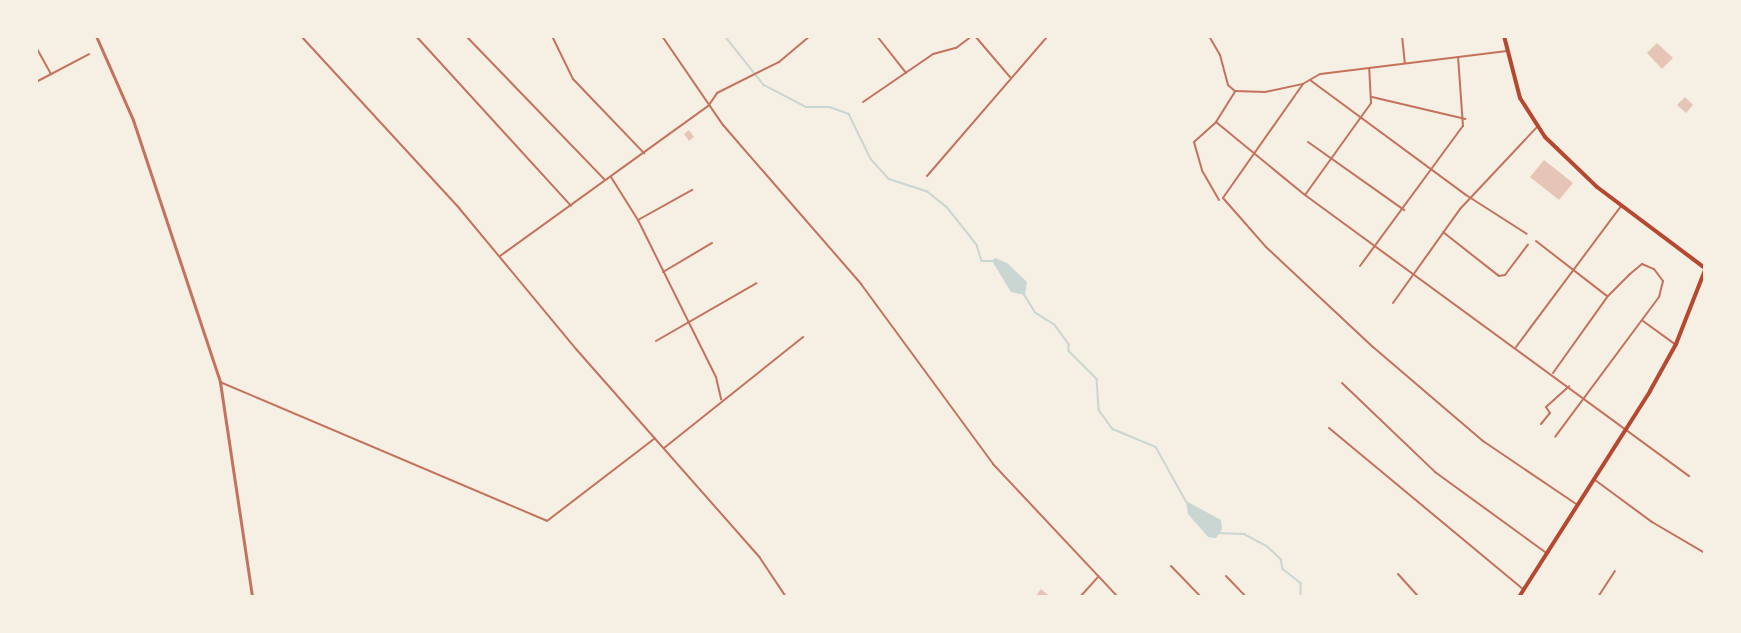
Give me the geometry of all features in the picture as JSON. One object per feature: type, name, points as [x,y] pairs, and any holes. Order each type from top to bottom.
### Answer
[{"type":"main road","points":[[1504,36],[1521,98],[1537,127],[1571,165],[1705,269],[1676,344],[1626,429],[1545,552],[1519,597]]},
{"type":"street","points":[[96,36],[133,120],[201,316],[220,382],[252,597]]},
{"type":"street","points":[[301,36],[500,256],[760,558],[786,597]]},
{"type":"street","points":[[416,36],[571,206]]},
{"type":"street","points":[[466,36],[605,180]]},
{"type":"street","points":[[552,36],[573,79],[644,153]]},
{"type":"street","points":[[663,36],[709,105],[861,284],[993,464],[1118,597]]},
{"type":"street","points":[[500,256],[709,105],[717,93],[751,79],[810,36]]},
{"type":"street","points":[[877,36],[906,73]]},
{"type":"street","points":[[863,102],[933,54],[956,48],[974,36],[1010,77]]},
{"type":"street","points":[[927,176],[1010,77],[1048,36]]},
{"type":"street","points":[[1209,36],[1220,56],[1228,85],[1235,91],[1265,92],[1303,84],[1326,72],[1507,51]]},
{"type":"street","points":[[1402,36],[1405,63]]},
{"type":"street","points":[[36,46],[51,74]]},
{"type":"street","points":[[36,82],[89,54]]},
{"type":"street","points":[[1360,266],[1404,210],[1465,119],[1458,57]]},
{"type":"street","points":[[1305,195],[1372,97],[1369,68]]},
{"type":"street","points":[[1310,80],[1471,199],[1527,234]]},
{"type":"street","points":[[1303,84],[1256,155],[1223,198],[1266,247],[1373,347],[1484,441],[1576,504]]},
{"type":"street","points":[[1219,200],[1202,170],[1194,142],[1216,122],[1235,91]]},
{"type":"street","points":[[1372,97],[1465,119]]},
{"type":"street","points":[[1216,122],[1305,195],[1414,272],[1689,476]]},
{"type":"street","points":[[1393,303],[1443,232],[1537,127]]},
{"type":"street","points":[[1308,142],[1404,210]]},
{"type":"street","points":[[611,177],[638,220],[720,384],[721,399]]},
{"type":"street","points":[[638,220],[692,190]]},
{"type":"street","points":[[1516,347],[1621,206]]},
{"type":"street","points":[[1443,232],[1499,276],[1505,275],[1528,245]]},
{"type":"street","points":[[1536,241],[1608,296]]},
{"type":"street","points":[[663,272],[712,243]]},
{"type":"street","points":[[1552,373],[1608,296],[1639,265],[1647,264],[1663,279],[1659,297],[1643,321],[1555,437]]},
{"type":"street","points":[[656,342],[757,283]]},
{"type":"street","points":[[1643,321],[1676,344]]},
{"type":"street","points":[[664,448],[721,399],[803,337]]},
{"type":"street","points":[[220,382],[547,521],[655,438]]},
{"type":"street","points":[[1342,383],[1435,472],[1545,552]]},
{"type":"street","points":[[1541,424],[1550,413],[1546,407],[1569,386]]},
{"type":"street","points":[[1329,428],[1523,589]]},
{"type":"street","points":[[1593,479],[1652,522],[1705,553]]},
{"type":"street","points":[[1172,566],[1201,597]]},
{"type":"street","points":[[1598,597],[1615,571]]},
{"type":"street","points":[[1398,574],[1419,597]]},
{"type":"street","points":[[1080,597],[1099,576]]},
{"type":"street","points":[[1226,576],[1246,597]]},
{"type":"shaded area","points":[[995,258],[1007,263],[1027,282],[1025,295],[1011,292],[992,261]]},
{"type":"shaded area","points":[[1186,501],[1221,520],[1222,529],[1216,538],[1208,537],[1188,514]]},
{"type":"building","points":[[1657,43],[1673,58],[1662,69],[1647,53]]},
{"type":"building","points":[[1685,97],[1693,105],[1686,113],[1677,105]]},
{"type":"building","points":[[689,130],[694,137],[689,141],[684,134]]},
{"type":"building","points":[[1544,160],[1573,183],[1559,200],[1530,177]]},
{"type":"building","points":[[1041,589],[1048,595],[1035,597]]},
{"type":"waterway","points":[[725,36],[764,85],[806,107],[830,107],[849,114],[871,159],[889,179],[927,191],[947,207],[977,245],[982,261],[992,261]]},
{"type":"waterway","points":[[1024,294],[1036,313],[1055,325],[1069,344],[1069,351],[1097,379],[1099,410],[1113,429],[1156,447],[1186,501]]},
{"type":"waterway","points":[[1216,533],[1244,534],[1268,547],[1281,559],[1283,569],[1301,583],[1301,597]]}]
